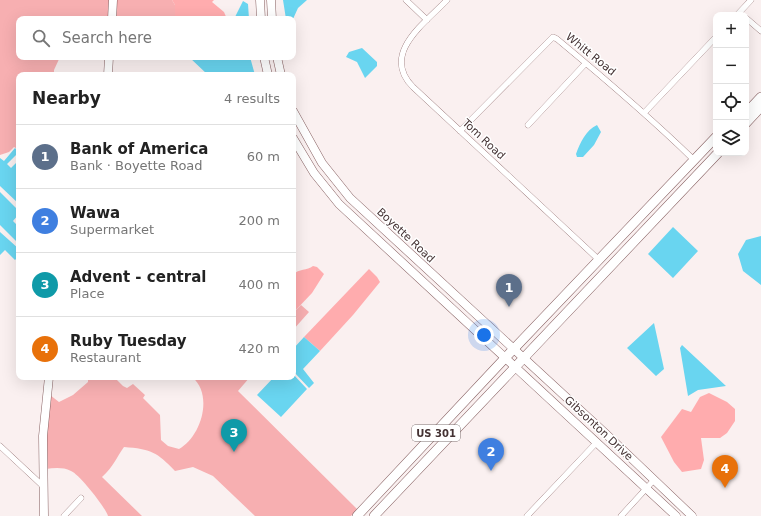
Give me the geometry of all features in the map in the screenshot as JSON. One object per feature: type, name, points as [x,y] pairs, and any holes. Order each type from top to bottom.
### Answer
[{"type":"main road","points":[[112,16],[113,0]]},
{"type":"main road","points":[[260,0],[261,16]]},
{"type":"main road","points":[[272,0],[272,16]]},
{"type":"main road","points":[[108,72],[109,60]]},
{"type":"main road","points":[[265,60],[267,72]]},
{"type":"main road","points":[[278,60],[280,72]]},
{"type":"main road","points":[[749,102],[761,89]]},
{"type":"main road","points":[[749,110],[761,97]]},
{"type":"main road","points":[[749,120],[761,107]]},
{"type":"main road","name":"Boyette Road","points":[[296,117],[322,163],[350,198],[524,358]]},
{"type":"main road","name":"US 301","points":[[357,516],[429,441],[598,259],[713,140]]},
{"type":"main road","name":"Boyette Road","points":[[296,143],[314,173],[339,204],[506,357]]},
{"type":"main road","points":[[704,167],[706,158],[713,149]]},
{"type":"main road","name":"US 301","points":[[374,516],[715,156]]},
{"type":"main road","points":[[624,252],[630,240],[643,223],[691,173],[694,160]]},
{"type":"main road","name":"Gibsonton Drive","points":[[506,357],[676,516]]},
{"type":"main road","name":"Gibsonton Drive","points":[[524,358],[692,516]]},
{"type":"main road","points":[[44,516],[43,436],[49,380]]},
{"type":"main road","points":[[384,505],[391,490],[428,450],[430,445],[429,441]]},
{"type":"street","points":[[406,0],[427,20]]},
{"type":"street","name":"Tom Road","points":[[447,0],[427,20],[404,47],[401,62],[404,73],[411,85],[598,259]]},
{"type":"street","points":[[742,12],[751,0]]},
{"type":"street","points":[[749,21],[761,32]]},
{"type":"street","name":"Whitt Road","points":[[460,131],[519,74],[551,38],[557,39],[585,64],[616,88],[694,160]]},
{"type":"street","points":[[644,113],[713,40]]},
{"type":"street","points":[[528,125],[585,64]]},
{"type":"street","points":[[527,516],[597,442]]},
{"type":"street","points":[[0,446],[44,487]]},
{"type":"street","points":[[621,516],[654,480]]},
{"type":"street","points":[[64,516],[81,498]]},
{"type":"shaded area","points":[[0,0],[110,0],[110,16],[16,16],[16,60],[59,60],[54,72],[16,72],[16,148],[14,147],[9,152],[0,155]]},
{"type":"shaded area","points":[[115,0],[172,0],[175,5],[175,16],[115,16]]},
{"type":"shaded area","points":[[172,0],[214,0],[212,2],[224,12],[226,16],[175,16],[175,5]]},
{"type":"shaded area","points":[[313,266],[317,267],[324,274],[312,293],[296,310],[296,272]]},
{"type":"shaded area","points":[[369,269],[380,282],[353,315],[320,351],[304,337]]},
{"type":"shaded area","points":[[301,305],[309,312],[296,327],[296,310]]},
{"type":"shaded area","points":[[88,380],[117,380],[127,388],[133,384],[145,395],[143,398],[160,415],[161,440],[168,446],[179,449],[187,443],[193,435],[199,426],[202,415],[202,394],[199,385],[195,380],[247,380],[238,391],[357,509],[351,516],[255,516],[213,476],[193,467],[175,471],[158,456],[147,450],[124,447],[112,466],[102,477],[142,516],[108,516],[92,492],[75,473],[62,468],[46,469],[46,436],[50,395],[59,402],[73,395],[88,382]]},
{"type":"shaded area","points":[[709,393],[727,402],[735,409],[735,421],[727,433],[720,438],[701,438],[704,460],[701,469],[682,472],[674,462],[661,437],[682,409],[691,412],[700,397]]},
{"type":"water","points":[[283,0],[307,0],[298,8],[294,16],[286,16]]},
{"type":"water","points":[[243,1],[248,4],[249,16],[236,16]]},
{"type":"water","points":[[362,48],[377,62],[377,66],[365,78],[357,62],[346,57],[349,52]]},
{"type":"water","points":[[192,60],[251,60],[254,72],[205,72]]},
{"type":"water","points":[[597,125],[601,132],[594,145],[583,157],[577,157],[576,154],[584,137],[593,127]]},
{"type":"water","points":[[15,148],[16,155],[7,164],[11,168],[16,163],[16,201],[0,186],[0,158],[4,161]]},
{"type":"water","points":[[0,192],[16,208],[16,218],[13,221],[16,224],[16,241],[0,225]]},
{"type":"water","points":[[673,227],[698,251],[673,278],[648,254]]},
{"type":"water","points":[[0,232],[16,246],[16,259],[15,260],[5,250],[0,255]]},
{"type":"water","points":[[761,236],[761,285],[743,271],[738,254],[746,240]]},
{"type":"water","points":[[654,323],[664,369],[656,376],[627,348]]},
{"type":"water","points":[[304,337],[320,351],[303,369],[314,383],[309,388],[296,374],[296,346]]},
{"type":"water","points":[[682,345],[726,386],[698,390],[688,396],[680,348]]},
{"type":"water","points":[[296,377],[307,389],[281,417],[257,395],[271,380],[296,380]]},
{"type":"place","name":"Bank of America","points":[[509,307]]},
{"type":"place","name":"Advent - central","points":[[234,452]]},
{"type":"place","name":"Wawa","points":[[491,471]]},
{"type":"place","name":"Ruby Tuesday","points":[[725,488]]}]
